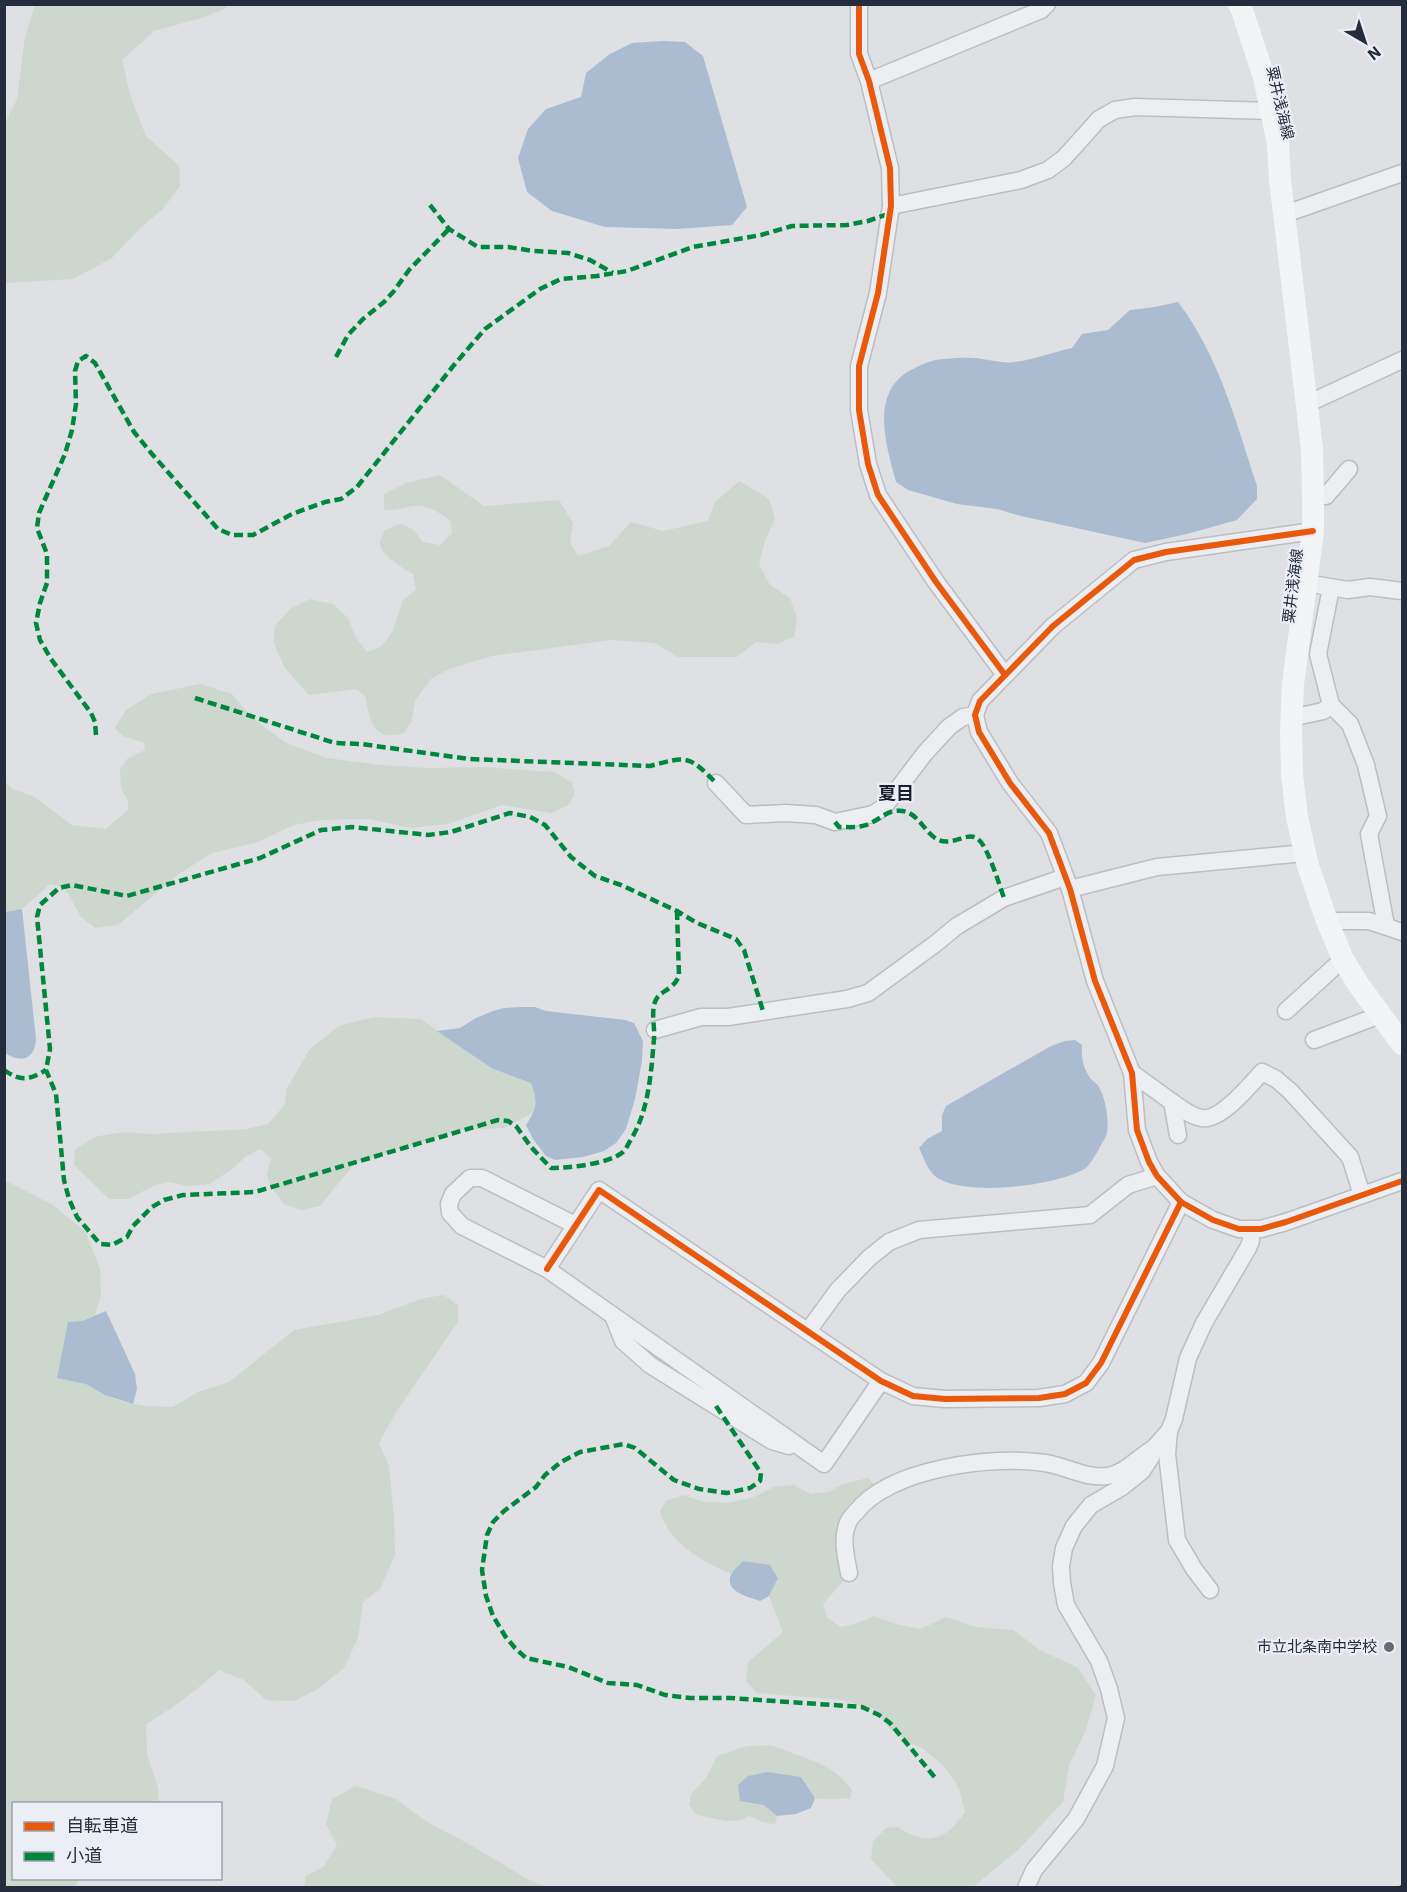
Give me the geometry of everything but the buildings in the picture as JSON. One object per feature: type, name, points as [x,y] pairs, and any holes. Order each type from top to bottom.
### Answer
[{"type":"main road","name":"粟井浅海線","points":[[1239,4],[1263,77],[1278,144],[1280,180],[1312,449],[1313,531],[1293,684],[1291,718],[1292,774],[1297,817],[1305,853],[1327,921],[1343,959],[1402,1044]]},
{"type":"street","points":[[859,4],[859,54],[869,81],[890,168],[891,206],[879,293],[859,366],[859,410],[868,464],[878,495],[936,582],[1005,675]]},
{"type":"street","points":[[869,81],[1041,10],[1047,4]]},
{"type":"street","points":[[891,206],[1022,180],[1048,170],[1064,158],[1099,119],[1115,110],[1135,106],[1271,111]]},
{"type":"street","points":[[1285,214],[1402,173]]},
{"type":"street","points":[[1307,404],[1402,360]]},
{"type":"street","points":[[1313,496],[1326,496],[1349,469]]},
{"type":"street","points":[[1313,531],[1166,552],[1134,560],[1053,627],[980,701],[975,715],[979,732],[1010,783],[1049,833],[1068,883],[1095,981],[1132,1073],[1137,1130],[1157,1176],[1181,1202],[1213,1220],[1239,1229],[1261,1229],[1286,1222],[1402,1181]]},
{"type":"street","points":[[1306,583],[1348,590],[1370,587],[1402,591]]},
{"type":"street","points":[[1331,588],[1318,654],[1331,705],[1350,724],[1366,765],[1378,816],[1369,834],[1398,929]]},
{"type":"street","points":[[1291,718],[1323,711],[1331,705]]},
{"type":"street","points":[[716,783],[746,815],[785,813],[816,815],[835,822],[873,814],[884,807],[925,753],[949,727],[963,717],[975,715]]},
{"type":"street","points":[[655,1030],[701,1017],[728,1017],[847,999],[868,993],[957,926],[1004,898],[1068,883],[1156,867],[1305,853]]},
{"type":"street","points":[[1327,921],[1368,921],[1398,929]]},
{"type":"street","points":[[1286,1011],[1343,959]]},
{"type":"street","points":[[1314,1040],[1380,1015]]},
{"type":"street","points":[[1132,1073],[1172,1102],[1203,1119],[1213,1117],[1234,1102],[1262,1072],[1269,1075],[1290,1091],[1350,1157],[1362,1195]]},
{"type":"street","points":[[1172,1102],[1178,1135]]},
{"type":"street","points":[[808,1331],[838,1290],[869,1258],[889,1242],[919,1230],[1090,1215],[1128,1185],[1157,1176]]},
{"type":"street","points":[[575,1226],[482,1178],[470,1178],[453,1194],[449,1204],[450,1213],[462,1226],[547,1269],[824,1464],[881,1381]]},
{"type":"street","points":[[547,1269],[598,1190],[881,1381],[913,1396],[945,1399],[1040,1398],[1065,1394],[1086,1383],[1101,1363],[1181,1202]]},
{"type":"street","points":[[1210,1590],[1177,1540],[1167,1455],[1169,1431],[1174,1419],[1188,1358],[1204,1323],[1248,1248],[1251,1241],[1251,1229]]},
{"type":"street","points":[[849,1573],[844,1549],[848,1523],[863,1503],[885,1488],[912,1476],[962,1464],[1008,1461],[1046,1463],[1091,1475],[1112,1476],[1154,1448],[1169,1431]]},
{"type":"street","points":[[1026,1887],[1034,1870],[1076,1819],[1105,1766],[1116,1718],[1099,1661],[1066,1605],[1061,1566],[1064,1548],[1074,1526],[1091,1505],[1122,1487],[1142,1471],[1154,1448]]},
{"type":"shaded area","points":[[35,5],[226,5],[226,8],[205,17],[154,31],[122,60],[131,98],[146,136],[179,166],[180,186],[163,209],[140,228],[112,258],[73,279],[5,283],[5,123],[17,99],[25,37]]},
{"type":"shaded area","points":[[440,475],[484,506],[559,500],[573,523],[570,543],[578,556],[609,546],[631,522],[663,531],[708,521],[715,502],[739,481],[769,499],[775,518],[765,541],[759,564],[770,585],[790,598],[797,617],[794,637],[776,644],[756,642],[737,657],[678,657],[654,643],[611,640],[492,656],[449,669],[431,679],[415,701],[412,720],[404,733],[386,735],[375,728],[371,722],[366,697],[356,689],[309,695],[285,668],[273,642],[275,626],[290,609],[310,599],[333,604],[348,618],[355,636],[367,652],[382,646],[393,630],[403,600],[416,590],[413,574],[384,553],[381,548],[380,540],[385,530],[400,524],[413,529],[423,542],[440,545],[452,533],[450,520],[429,508],[419,506],[396,510],[384,509],[384,494],[406,483]]},
{"type":"shaded area","points":[[200,684],[232,694],[250,716],[286,743],[327,758],[427,768],[483,767],[554,772],[572,782],[575,795],[567,806],[551,813],[502,805],[448,824],[410,828],[370,819],[322,820],[294,825],[258,842],[212,853],[179,874],[118,925],[95,928],[81,917],[65,888],[50,884],[22,909],[5,912],[4,780],[12,789],[33,796],[72,825],[106,829],[128,810],[128,801],[121,789],[120,769],[127,759],[145,750],[144,743],[123,736],[115,728],[126,710],[151,694]]},
{"type":"shaded area","points":[[374,1017],[421,1019],[490,1068],[531,1083],[536,1097],[535,1112],[504,1128],[462,1130],[355,1163],[320,1206],[301,1210],[284,1204],[271,1187],[267,1175],[271,1158],[260,1149],[245,1157],[235,1167],[210,1184],[189,1186],[168,1182],[153,1186],[128,1199],[109,1199],[74,1165],[75,1149],[98,1136],[126,1132],[152,1134],[247,1129],[268,1124],[285,1104],[287,1088],[310,1049],[339,1026]]},
{"type":"shaded area","points":[[8,1182],[53,1205],[86,1232],[100,1269],[101,1295],[95,1315],[82,1321],[68,1322],[64,1348],[86,1384],[105,1395],[124,1402],[145,1406],[173,1407],[198,1392],[229,1382],[294,1330],[378,1315],[424,1298],[444,1295],[458,1305],[458,1322],[398,1409],[379,1443],[389,1466],[395,1555],[380,1589],[363,1602],[358,1638],[344,1668],[318,1689],[294,1701],[266,1700],[244,1680],[219,1670],[184,1699],[146,1724],[147,1754],[158,1788],[159,1802],[12,1802],[12,1880],[82,1880],[78,1881],[75,1887],[5,1887],[4,1183]]},
{"type":"shaded area","points":[[868,1478],[881,1492],[867,1514],[848,1527],[846,1578],[823,1604],[827,1617],[840,1627],[874,1616],[896,1624],[921,1629],[946,1617],[976,1627],[1013,1630],[1040,1650],[1078,1668],[1096,1695],[1086,1730],[1069,1766],[1063,1802],[1018,1850],[973,1887],[897,1887],[871,1859],[873,1841],[886,1828],[898,1827],[918,1837],[927,1838],[935,1838],[951,1829],[965,1812],[959,1788],[944,1766],[922,1748],[909,1743],[888,1727],[875,1709],[841,1700],[757,1693],[746,1681],[748,1662],[783,1632],[769,1596],[778,1577],[770,1565],[743,1561],[732,1574],[710,1564],[679,1542],[664,1522],[660,1511],[666,1501],[683,1495],[704,1502],[727,1503],[751,1498],[774,1487],[794,1485],[811,1494],[828,1492],[843,1484]]},
{"type":"shaded area","points":[[772,1745],[816,1762],[835,1773],[852,1790],[850,1799],[815,1798],[801,1777],[764,1805],[777,1816],[775,1824],[765,1823],[749,1816],[740,1820],[726,1821],[697,1815],[689,1805],[691,1794],[706,1778],[717,1756],[747,1746]]},
{"type":"shaded area","points":[[356,1786],[396,1799],[427,1822],[529,1880],[549,1887],[304,1887],[306,1876],[323,1867],[337,1845],[326,1824],[332,1799]]},
{"type":"water","points":[[685,42],[703,56],[747,207],[732,225],[677,229],[605,227],[552,211],[527,192],[518,158],[528,129],[546,109],[581,97],[586,73],[610,54],[632,43]]},
{"type":"water","points":[[1178,302],[1205,345],[1225,390],[1257,486],[1257,499],[1237,520],[1145,543],[997,509],[957,504],[908,490],[896,482],[888,451],[884,419],[891,389],[900,377],[918,366],[937,360],[973,358],[1010,362],[1028,360],[1072,348],[1082,334],[1108,330],[1130,310]]},
{"type":"water","points":[[22,909],[36,1039],[30,1056],[21,1059],[4,1052],[5,912]]},
{"type":"water","points":[[535,1007],[546,1011],[634,1023],[643,1041],[635,1099],[626,1129],[616,1143],[604,1151],[583,1157],[555,1160],[546,1156],[526,1125],[535,1105],[531,1083],[491,1068],[437,1031],[460,1028],[493,1011]]},
{"type":"water","points":[[1075,1040],[1082,1045],[1084,1067],[1091,1079],[1098,1085],[1104,1099],[1108,1128],[1106,1136],[1086,1168],[1055,1180],[987,1188],[948,1183],[932,1173],[919,1148],[927,1139],[942,1131],[942,1115],[946,1106],[1051,1046]]},
{"type":"water","points":[[106,1311],[135,1374],[137,1389],[133,1404],[105,1395],[86,1384],[57,1378],[68,1322],[82,1321]]},
{"type":"water","points":[[743,1561],[770,1565],[778,1578],[769,1596],[760,1601],[733,1589],[730,1584],[732,1573]]},
{"type":"water","points":[[767,1772],[801,1777],[815,1798],[811,1808],[796,1814],[777,1816],[764,1805],[740,1801],[738,1785],[748,1776]]},
{"type":"marked path","points":[[430,205],[449,229],[478,247],[508,247],[568,253],[590,260],[613,273]]},
{"type":"marked path","points":[[96,735],[95,722],[91,713],[51,659],[40,640],[36,623],[47,583],[47,554],[37,528],[39,513],[65,454],[72,430],[76,404],[75,371],[78,361],[86,356],[95,363],[134,432],[218,529],[232,535],[253,535],[292,514],[325,502],[341,499],[357,487],[485,329],[540,289],[561,279],[627,271],[693,247],[761,235],[792,226],[847,225],[891,213]]},
{"type":"marked path","points":[[336,357],[348,335],[384,302],[409,270],[449,229]]},
{"type":"marked path","points":[[195,698],[335,743],[361,744],[469,759],[650,766],[672,760],[687,760],[700,767],[716,783]]},
{"type":"marked path","points":[[835,822],[839,827],[860,827],[891,812],[902,811],[913,816],[930,834],[941,841],[974,837],[982,843],[986,850],[1004,898]]},
{"type":"marked path","points":[[677,911],[679,976],[673,985],[659,995],[655,1002],[652,1065],[645,1105],[627,1147],[617,1156],[588,1164],[551,1168],[531,1147],[516,1126],[508,1121],[498,1120],[255,1192],[183,1195],[164,1200],[152,1207],[133,1226],[127,1237],[112,1245],[100,1244],[77,1217],[64,1180],[56,1094],[46,1070],[50,1049],[37,917],[40,905],[59,888],[72,885],[127,896],[260,858],[321,830],[352,827],[428,835],[451,832],[510,813],[530,817],[545,825],[571,857],[595,876],[621,885],[677,911],[697,923],[736,939],[744,950],[763,1011]]},
{"type":"marked path","points":[[4,1070],[20,1078],[35,1076],[46,1070]]},
{"type":"marked path","points":[[716,1406],[761,1473],[760,1481],[750,1488],[727,1493],[699,1489],[674,1480],[635,1448],[624,1444],[580,1452],[561,1462],[545,1475],[536,1487],[493,1522],[487,1535],[482,1570],[486,1596],[493,1616],[505,1636],[526,1658],[568,1667],[608,1683],[637,1685],[665,1695],[690,1698],[730,1698],[862,1707],[890,1723],[937,1780]]},
{"type":"cycle path","points":[[859,4],[859,54],[869,81],[890,168],[891,206],[878,293],[859,366],[859,410],[868,464],[878,495],[936,582],[1005,675]]},
{"type":"cycle path","points":[[1313,531],[1166,552],[1134,560],[1053,626],[980,701],[975,715],[979,732],[1010,783],[1049,833],[1070,889],[1095,981],[1132,1073],[1137,1130],[1157,1176],[1181,1202],[1213,1220],[1239,1229],[1261,1229],[1286,1222],[1402,1181]]},
{"type":"cycle path","points":[[547,1269],[599,1190],[881,1381],[913,1396],[945,1399],[1039,1398],[1065,1394],[1086,1383],[1101,1363],[1181,1202]]},
{"type":"place","name":"市立北条南中学校","points":[[1389,1647]]},
{"type":"district","name":"夏目","points":[[896,794]]}]
